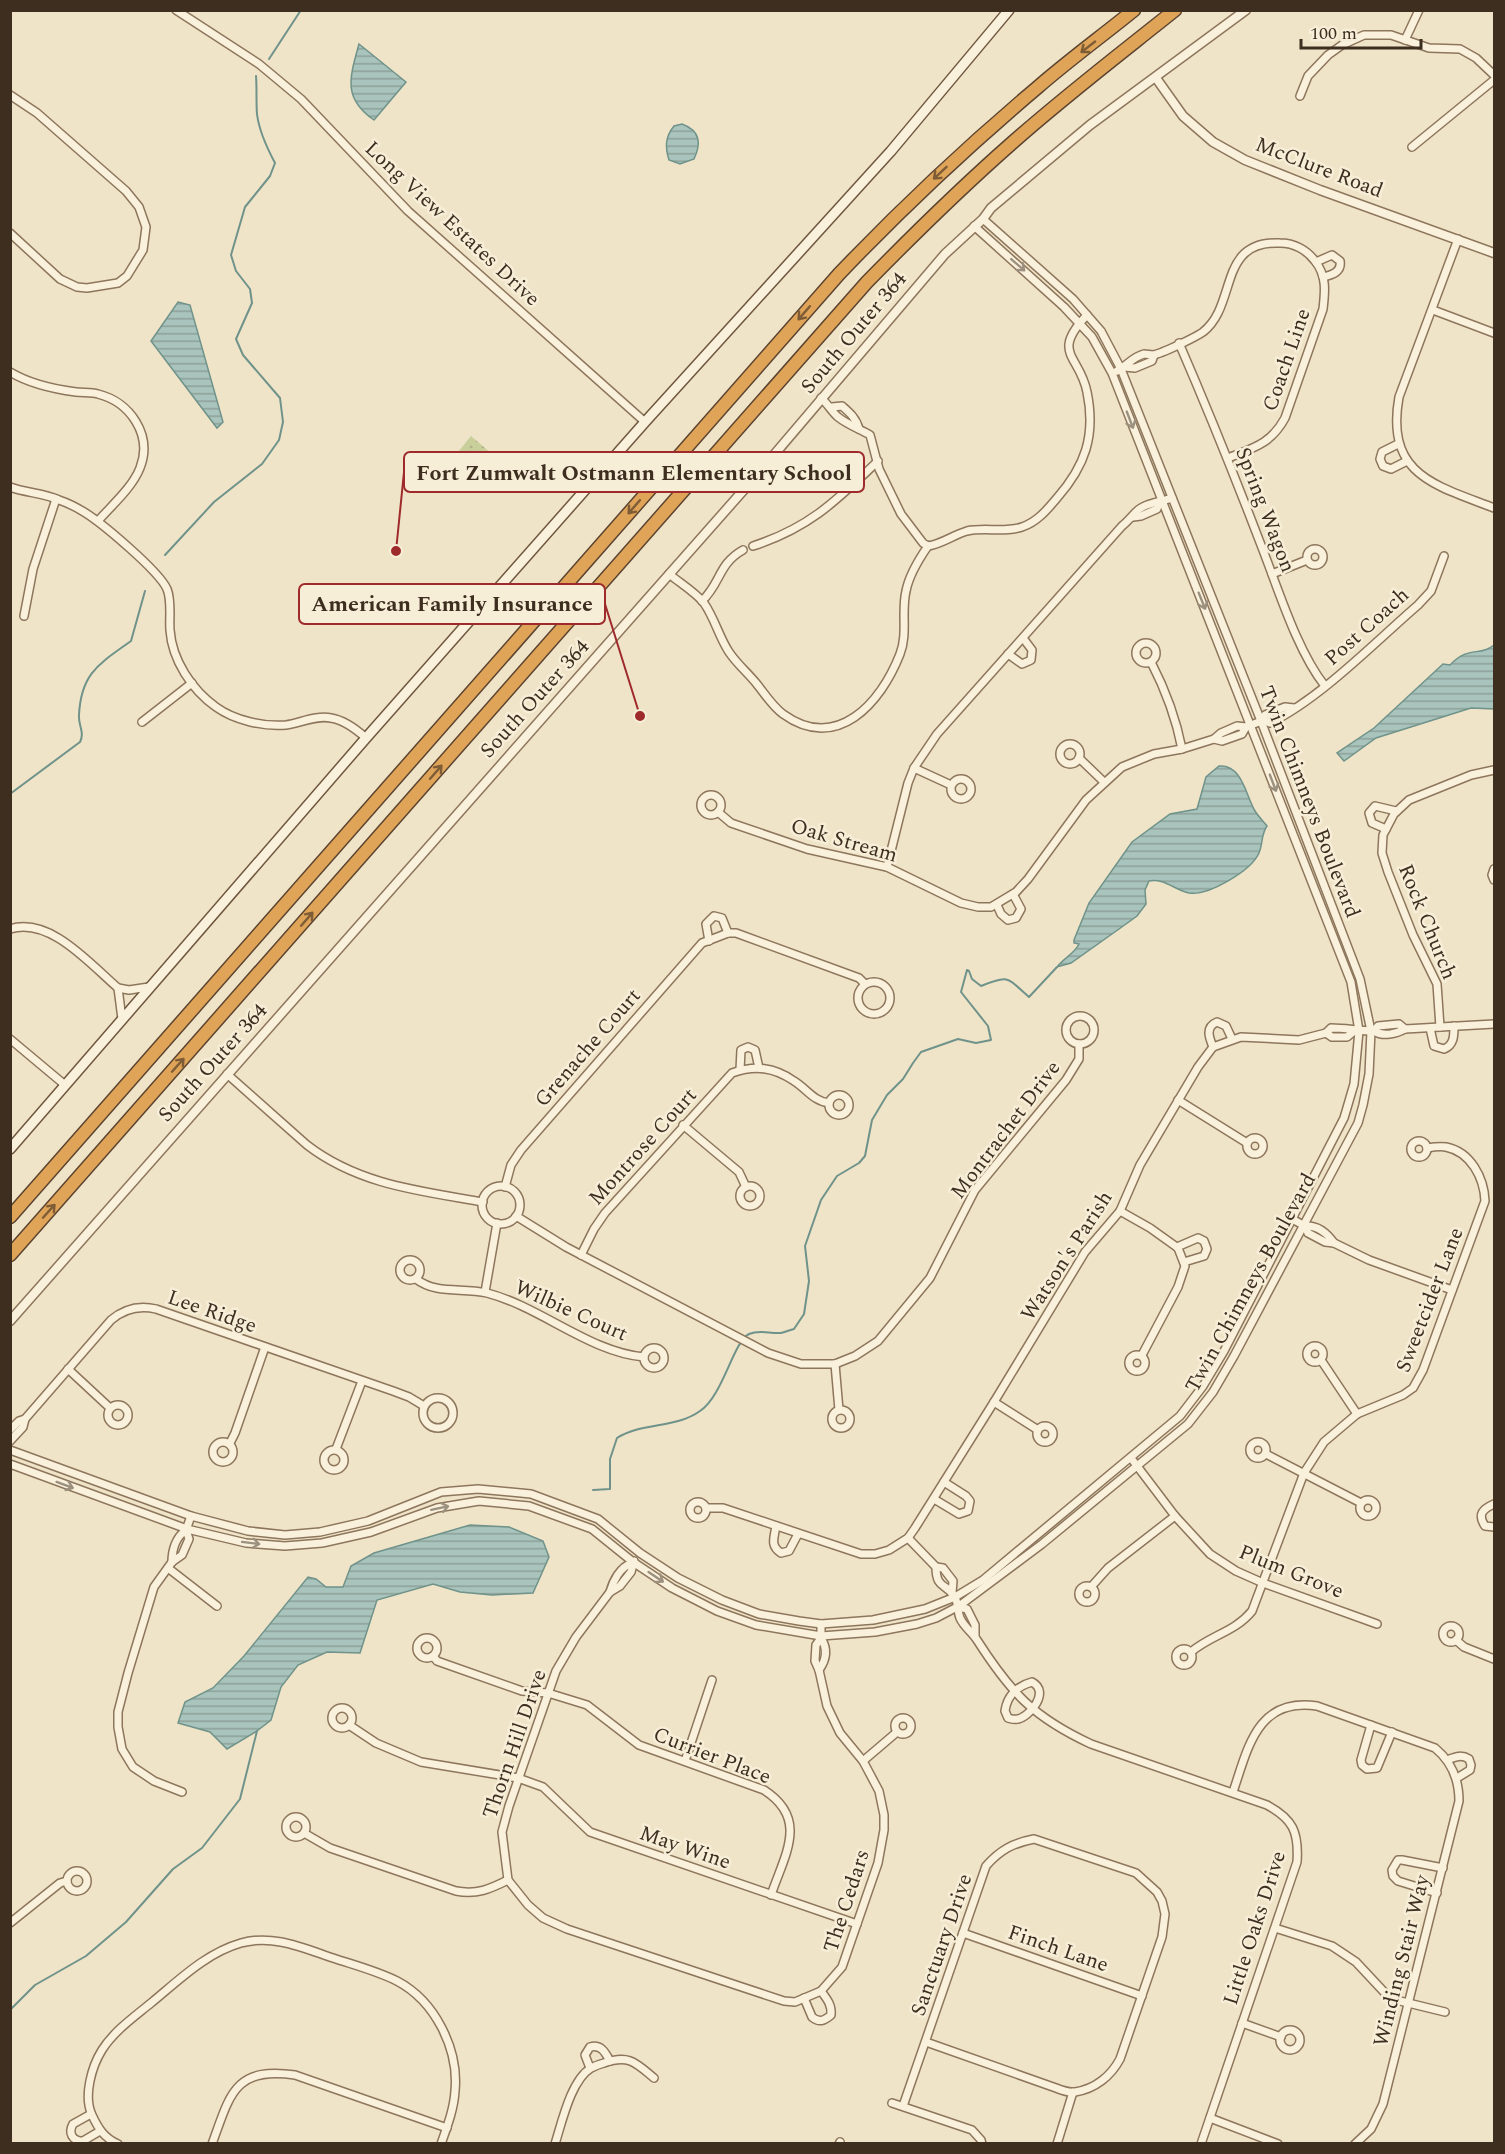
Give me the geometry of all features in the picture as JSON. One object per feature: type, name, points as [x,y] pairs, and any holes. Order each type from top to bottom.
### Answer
[{"type":"highway","points":[[10,1217],[839,274],[963,152],[1040,85],[1134,10]]},
{"type":"highway","points":[[10,1255],[867,282],[947,202],[1014,141],[1175,10]]},
{"type":"main road","points":[[10,1149],[366,738],[645,422],[891,151],[1009,10]]},
{"type":"street","name":"Long View Estates Drive","points":[[176,10],[259,64],[301,99],[408,211],[645,422]]},
{"type":"street","name":"South Outer 364","points":[[10,1321],[669,574],[945,254],[983,219],[991,208],[1090,125],[1246,10]]},
{"type":"street","points":[[1405,40],[1419,10]]},
{"type":"street","points":[[1300,96],[1308,76],[1328,55],[1342,45],[1371,35],[1391,35],[1429,48],[1460,49],[1476,58],[1494,75]]},
{"type":"street","name":"McClure Road","points":[[1156,78],[1183,116],[1213,142],[1245,160],[1320,190],[1494,253]]},
{"type":"street","points":[[1412,147],[1494,80]]},
{"type":"street","points":[[10,95],[37,113],[126,191],[139,207],[146,227],[143,250],[127,276],[118,283],[87,288],[77,287],[60,279],[10,233]]},
{"type":"street","name":"Twin Chimneys Boulevard","points":[[10,1464],[186,1529],[246,1543],[285,1546],[322,1543],[371,1532],[437,1508],[479,1501],[529,1506],[592,1529],[633,1563],[672,1588],[717,1611],[756,1625],[821,1637],[875,1632],[917,1624],[959,1607],[1042,1544],[1188,1424],[1213,1392],[1234,1356],[1358,1123],[1369,1074],[1373,1031],[1360,979],[1262,720],[1122,368],[1101,331],[1087,315],[983,219]]},
{"type":"street","name":"Twin Chimneys Boulevard","points":[[10,1450],[191,1516],[248,1532],[285,1535],[320,1532],[368,1521],[441,1492],[468,1489],[531,1494],[598,1519],[640,1553],[678,1578],[722,1600],[759,1614],[821,1624],[873,1620],[925,1609],[982,1580],[1180,1416],[1203,1386],[1224,1351],[1344,1118],[1354,1084],[1356,1031],[1351,982],[1160,502],[1112,373],[1092,337],[1065,307],[974,226]]},
{"type":"street","points":[[1458,239],[1399,397],[1396,425],[1398,444],[1407,462],[1434,485],[1494,508]]},
{"type":"street","name":"Coach Line","points":[[1122,368],[1135,368],[1152,361],[1154,355],[1204,331],[1216,315],[1233,268],[1246,252],[1264,243],[1285,243],[1300,247],[1316,262],[1323,277],[1326,290],[1323,309],[1285,418],[1279,429],[1266,442],[1228,458]]},
{"type":"street","points":[[1316,262],[1332,255],[1340,261],[1340,267],[1336,273],[1323,277]]},
{"type":"street","points":[[1432,310],[1494,333]]},
{"type":"street","points":[[928,546],[971,530],[1021,527],[1040,517],[1074,479],[1084,458],[1090,414],[1087,390],[1069,354],[1068,347],[1071,334],[1087,315]]},
{"type":"street","name":"Spring Wagon","points":[[1179,343],[1228,458],[1272,574],[1312,670],[1325,686]]},
{"type":"street","points":[[1112,373],[1122,368]]},
{"type":"street","points":[[10,372],[34,383],[57,389],[95,393],[112,398],[124,406],[135,418],[142,435],[141,466],[133,481],[98,521]]},
{"type":"street","points":[[821,398],[832,407],[842,406],[849,411],[859,429],[870,435],[879,469],[901,514],[914,533],[928,546]]},
{"type":"street","points":[[1398,444],[1382,452],[1381,462],[1387,469],[1407,462]]},
{"type":"street","points":[[753,546],[777,538],[815,518],[878,461]]},
{"type":"street","points":[[10,487],[56,499],[82,511],[98,521],[161,579],[169,597],[171,637],[175,653],[192,683],[216,707],[249,722],[284,725],[320,717],[332,718],[356,729],[366,738]]},
{"type":"street","points":[[887,867],[914,768],[937,734],[1122,526],[1135,513],[1153,503],[1172,498]]},
{"type":"street","points":[[24,616],[33,569],[56,499]]},
{"type":"street","points":[[669,574],[702,601],[735,661],[782,713],[808,727],[837,726],[857,717],[870,705],[900,654],[904,638],[906,591],[928,546]]},
{"type":"street","points":[[702,601],[712,592],[723,567],[743,550]]},
{"type":"street","name":"Post Coach","points":[[1262,720],[1265,715],[1285,707],[1294,708],[1325,686],[1424,598],[1431,591],[1444,556]]},
{"type":"street","points":[[1272,574],[1307,560]]},
{"type":"street","points":[[1008,654],[1022,664],[1031,660],[1032,650],[1023,638]]},
{"type":"street","points":[[1151,662],[1176,718],[1182,749]]},
{"type":"street","points":[[142,722],[192,683]]},
{"type":"street","points":[[997,905],[1014,894],[1028,879],[1086,800],[1127,764],[1154,754],[1182,749],[1214,739],[1222,741],[1242,734],[1248,726],[1262,720]]},
{"type":"street","points":[[1079,758],[1104,782]]},
{"type":"street","points":[[914,768],[951,785]]},
{"type":"street","name":"Rock Church","points":[[1440,1027],[1437,984],[1413,935],[1383,857],[1383,836],[1396,811],[1408,800],[1471,775],[1494,770]]},
{"type":"street","points":[[1386,829],[1372,823],[1369,818],[1371,808],[1380,806],[1396,811]]},
{"type":"street","name":"Oak Stream","points":[[718,812],[731,823],[807,849],[887,867],[961,903],[978,907],[997,905],[1004,918],[1008,920],[1016,918],[1021,909],[1014,894]]},
{"type":"street","points":[[1494,869],[1492,875],[1494,880]]},
{"type":"street","points":[[709,941],[706,924],[708,920],[714,916],[722,918],[728,933],[736,933],[859,978],[865,984]]},
{"type":"street","points":[[10,929],[30,926],[43,929],[58,937],[118,988],[129,990],[149,987]]},
{"type":"street","name":"Grenache Court","points":[[506,1187],[511,1165],[521,1150],[697,948],[728,933]]},
{"type":"street","points":[[875,982],[885,986],[888,990],[890,1000],[881,1012],[870,1013],[861,1008],[858,998],[865,984],[875,982]]},
{"type":"street","points":[[118,988],[122,1019]]},
{"type":"street","name":"Montrachet Drive","points":[[1083,1016],[1091,1021],[1094,1034],[1088,1042],[1079,1044],[1068,1038],[1066,1029],[1070,1020],[1083,1016]]},
{"type":"street","points":[[1214,1047],[1209,1037],[1212,1024],[1217,1022],[1226,1026],[1232,1039]]},
{"type":"street","points":[[1373,1031],[1378,1026],[1399,1024],[1405,1029],[1494,1024]]},
{"type":"street","points":[[1431,1028],[1434,1046],[1444,1049],[1451,1045],[1455,1026]]},
{"type":"street","name":"Watson's Parish","points":[[706,1508],[723,1508],[861,1554],[875,1554],[889,1550],[908,1538],[1085,1252],[1120,1211],[1140,1165],[1198,1067],[1214,1047],[1241,1037],[1299,1040],[1326,1033],[1331,1028],[1373,1031]]},
{"type":"street","points":[[10,1039],[65,1085]]},
{"type":"street","name":"Montrachet Drive","points":[[516,1216],[581,1255],[783,1359],[801,1364],[835,1364],[855,1356],[878,1341],[930,1278],[975,1190],[1066,1080],[1079,1059],[1079,1044]]},
{"type":"street","name":"Montrose Court","points":[[581,1255],[605,1213],[725,1080],[732,1073],[740,1070],[741,1050],[748,1047],[755,1050],[759,1068]]},
{"type":"street","points":[[740,1070],[771,1069],[794,1081],[821,1102],[829,1103]]},
{"type":"street","points":[[227,1074],[307,1145],[340,1167],[390,1186],[483,1202]]},
{"type":"street","points":[[1178,1100],[1247,1143]]},
{"type":"street","points":[[683,1125],[739,1172],[746,1187]]},
{"type":"street","name":"Sweetcider Lane","points":[[1191,1653],[1208,1640],[1238,1626],[1252,1611],[1282,1526],[1304,1473],[1324,1442],[1357,1414],[1403,1395],[1413,1388],[1423,1370],[1484,1206],[1484,1190],[1478,1173],[1469,1160],[1449,1148],[1427,1148]]},
{"type":"street","points":[[497,1187],[506,1187],[512,1190],[518,1198],[520,1207],[516,1216],[507,1223],[497,1223],[486,1216],[483,1202],[489,1191],[497,1187]]},
{"type":"street","points":[[1120,1211],[1177,1247],[1184,1262],[1183,1277],[1142,1356]]},
{"type":"street","points":[[1292,1219],[1329,1235],[1334,1243],[1369,1260],[1452,1290]]},
{"type":"street","name":"Wilbie Court","points":[[485,1293],[497,1223]]},
{"type":"street","points":[[1177,1247],[1198,1238],[1204,1241],[1208,1249],[1204,1256],[1184,1262]]},
{"type":"street","name":"Wilbie Court","points":[[416,1279],[434,1288],[485,1293],[536,1311],[616,1352],[644,1357]]},
{"type":"street","name":"Lee Ridge","points":[[10,1442],[23,1426],[25,1419],[111,1320],[126,1310],[140,1307],[156,1310],[266,1347],[409,1397],[424,1406]]},
{"type":"street","points":[[230,1443],[266,1347]]},
{"type":"street","points":[[1321,1360],[1357,1414]]},
{"type":"street","points":[[835,1364],[839,1410]]},
{"type":"street","points":[[68,1369],[110,1408]]},
{"type":"street","points":[[336,1449],[362,1381]]},
{"type":"street","points":[[442,1398],[453,1409],[452,1418],[442,1428],[432,1427],[423,1417],[424,1406],[432,1399],[442,1398]]},
{"type":"street","points":[[994,1402],[1038,1430]]},
{"type":"street","name":"Lee Ridge","points":[[10,1430],[19,1421],[25,1419]]},
{"type":"street","points":[[1266,1454],[1361,1503]]},
{"type":"street","name":"Plum Grove","points":[[1131,1458],[1175,1515],[1210,1554],[1236,1571],[1263,1583],[1377,1624]]},
{"type":"street","points":[[934,1499],[959,1514],[968,1511],[970,1501],[944,1482]]},
{"type":"street","points":[[1494,1504],[1483,1510],[1481,1514],[1481,1521],[1485,1526],[1494,1527]]},
{"type":"street","points":[[1091,1587],[1108,1568],[1175,1515]]},
{"type":"street","points":[[182,1792],[154,1781],[133,1767],[122,1749],[118,1712],[154,1587],[170,1565],[179,1535],[186,1529],[191,1516]]},
{"type":"street","points":[[776,1526],[773,1545],[781,1553],[789,1551],[798,1534]]},
{"type":"street","name":"Little Oaks Drive","points":[[908,1538],[936,1566],[936,1575],[943,1587],[954,1595],[959,1607],[959,1616],[966,1628],[975,1636],[995,1670],[1031,1708],[1051,1723],[1091,1744],[1233,1792],[1282,1813],[1294,1829],[1299,1844],[1298,1862],[1201,2144]]},
{"type":"street","name":"Thorn Hill Drive","points":[[508,1880],[502,1833],[518,1778],[556,1671],[566,1652],[610,1592],[612,1584],[625,1566],[633,1563],[640,1553]]},
{"type":"street","points":[[170,1565],[217,1606]]},
{"type":"street","name":"The Cedars","points":[[508,1880],[528,1905],[543,1918],[567,1929],[784,2001],[795,2002],[821,1991],[842,1967],[878,1863],[884,1830],[884,1815],[879,1791],[863,1761],[840,1733],[827,1706],[815,1661],[816,1645],[821,1637],[821,1624]]},
{"type":"street","points":[[1456,1640],[1464,1647],[1494,1659]]},
{"type":"street","name":"Currier Place","points":[[433,1656],[436,1661],[522,1691],[548,1693],[587,1705],[639,1745],[764,1790],[775,1797],[785,1808],[790,1822],[790,1839],[771,1895]]},
{"type":"street","points":[[685,1761],[712,1680]]},
{"type":"street","points":[[1032,1682],[1041,1692],[1039,1700],[1031,1708],[1023,1717],[1016,1720],[1008,1718],[1005,1711],[1006,1704],[1014,1692],[1023,1684],[1032,1682]]},
{"type":"street","name":"Winding Stair Way","points":[[1233,1792],[1255,1732],[1274,1712],[1282,1708],[1305,1704],[1317,1706],[1435,1748],[1447,1760],[1457,1778],[1459,1801],[1409,2004],[1378,2117],[1371,2129],[1355,2144]]},
{"type":"street","name":"May Wine","points":[[350,1725],[376,1743],[421,1762],[518,1778],[543,1787],[590,1832],[857,1924]]},
{"type":"street","points":[[1371,1725],[1361,1760],[1362,1765],[1367,1769],[1377,1768],[1392,1732]]},
{"type":"street","points":[[863,1761],[897,1732]]},
{"type":"street","name":"Winding Stair Way","points":[[1447,1760],[1457,1756],[1469,1759],[1470,1770],[1457,1778]]},
{"type":"street","points":[[304,1833],[330,1848],[456,1891],[479,1893],[508,1880]]},
{"type":"street","name":"Sanctuary Drive","points":[[903,2106],[986,1866],[997,1854],[1020,1841],[1034,1839],[1136,1873],[1157,1892],[1165,1914],[1162,1937],[1142,1996],[1120,2059],[1113,2072],[1090,2087],[1073,2092],[1056,2088],[926,2042]]},
{"type":"street","points":[[1437,1893],[1398,1881],[1393,1876],[1392,1870],[1398,1860],[1443,1868]]},
{"type":"street","points":[[10,1923],[60,1883],[67,1881]]},
{"type":"street","points":[[1275,1928],[1332,1946],[1356,1962],[1385,1993],[1409,2004],[1445,2012]]},
{"type":"street","name":"Finch Lane","points":[[963,1933],[1142,1996]]},
{"type":"street","points":[[118,2144],[104,2136],[91,2114],[89,2092],[98,2058],[108,2043],[126,2024],[214,1954],[239,1943],[266,1939],[293,1944],[397,1981],[422,2000],[442,2028],[455,2065],[455,2094],[441,2144]]},
{"type":"street","points":[[804,1998],[812,2017],[820,2021],[825,2020],[831,2015],[831,2010],[829,2002],[821,1991]]},
{"type":"street","points":[[1242,2023],[1281,2037]]},
{"type":"street","points":[[590,2068],[585,2055],[590,2047],[601,2048],[609,2061]]},
{"type":"street","points":[[555,2144],[572,2093],[580,2078],[590,2068],[609,2061],[626,2059],[635,2062],[654,2078]]},
{"type":"street","points":[[212,2144],[229,2097],[234,2090],[249,2078],[276,2072],[295,2075],[447,2128]]},
{"type":"street","points":[[1056,2144],[1073,2092]]},
{"type":"street","points":[[892,2103],[972,2130],[982,2142]]},
{"type":"street","points":[[91,2114],[73,2124],[70,2130],[72,2137],[83,2141],[100,2131]]},
{"type":"street","points":[[1210,2118],[1278,2144]]},
{"type":"green space","points":[[471,436],[499,460],[486,476],[458,452]]},
{"type":"water","points":[[359,44],[406,82],[374,120],[357,103],[351,86]]},
{"type":"water","points":[[682,124],[696,134],[698,148],[694,159],[680,164],[669,160],[667,142],[674,126]]},
{"type":"water","points":[[178,302],[190,305],[223,422],[217,428],[151,341]]},
{"type":"water","points":[[1494,645],[1494,709],[1471,708],[1376,738],[1344,761],[1337,753],[1374,728],[1443,664],[1450,665],[1463,655]]},
{"type":"water","points":[[1219,766],[1227,767],[1238,775],[1255,811],[1267,826],[1259,853],[1254,860],[1228,881],[1197,893],[1184,892],[1160,881],[1149,881],[1145,890],[1146,904],[1137,916],[1071,963],[1057,967],[1079,944],[1074,943],[1074,940],[1089,903],[1132,842],[1170,814],[1197,809],[1206,777]]},
{"type":"water","points":[[470,1525],[509,1527],[543,1541],[549,1557],[533,1593],[492,1595],[460,1592],[433,1584],[377,1600],[360,1653],[327,1652],[298,1665],[281,1687],[271,1720],[257,1731],[227,1749],[210,1732],[178,1723],[185,1702],[213,1688],[244,1656],[308,1577],[316,1579],[326,1587],[343,1587],[351,1566],[374,1553]]},
{"type":"waterway","points":[[269,59],[301,10]]},
{"type":"waterway","points":[[165,555],[214,502],[262,464],[279,440],[283,422],[280,398],[243,355],[236,339],[252,303],[250,289],[236,271],[231,255],[245,207],[270,176],[275,163],[258,120],[256,76]]},
{"type":"waterway","points":[[10,794],[80,742],[82,735],[79,715],[83,689],[101,663],[131,641],[145,591]]},
{"type":"waterway","points":[[593,1490],[610,1489],[610,1459],[617,1438],[637,1430],[680,1421],[700,1411],[715,1394],[743,1339],[753,1333],[781,1333],[794,1329],[804,1314],[809,1281],[805,1246],[821,1200],[837,1176],[859,1163],[865,1156],[872,1120],[887,1095],[903,1079],[921,1052],[958,1039],[976,1043],[991,1040],[988,1026],[961,992],[967,970],[972,979],[981,986],[998,980],[1008,980],[1029,997],[1057,967]]},
{"type":"waterway","points":[[10,2010],[35,1985],[86,1956],[126,1922],[173,1869],[202,1848],[240,1799],[257,1731]]},
{"type":"place","name":"Fort Zumwalt Ostmann Elementary School","points":[[396,551]]},
{"type":"place","name":"American Family Insurance","points":[[640,716]]}]
